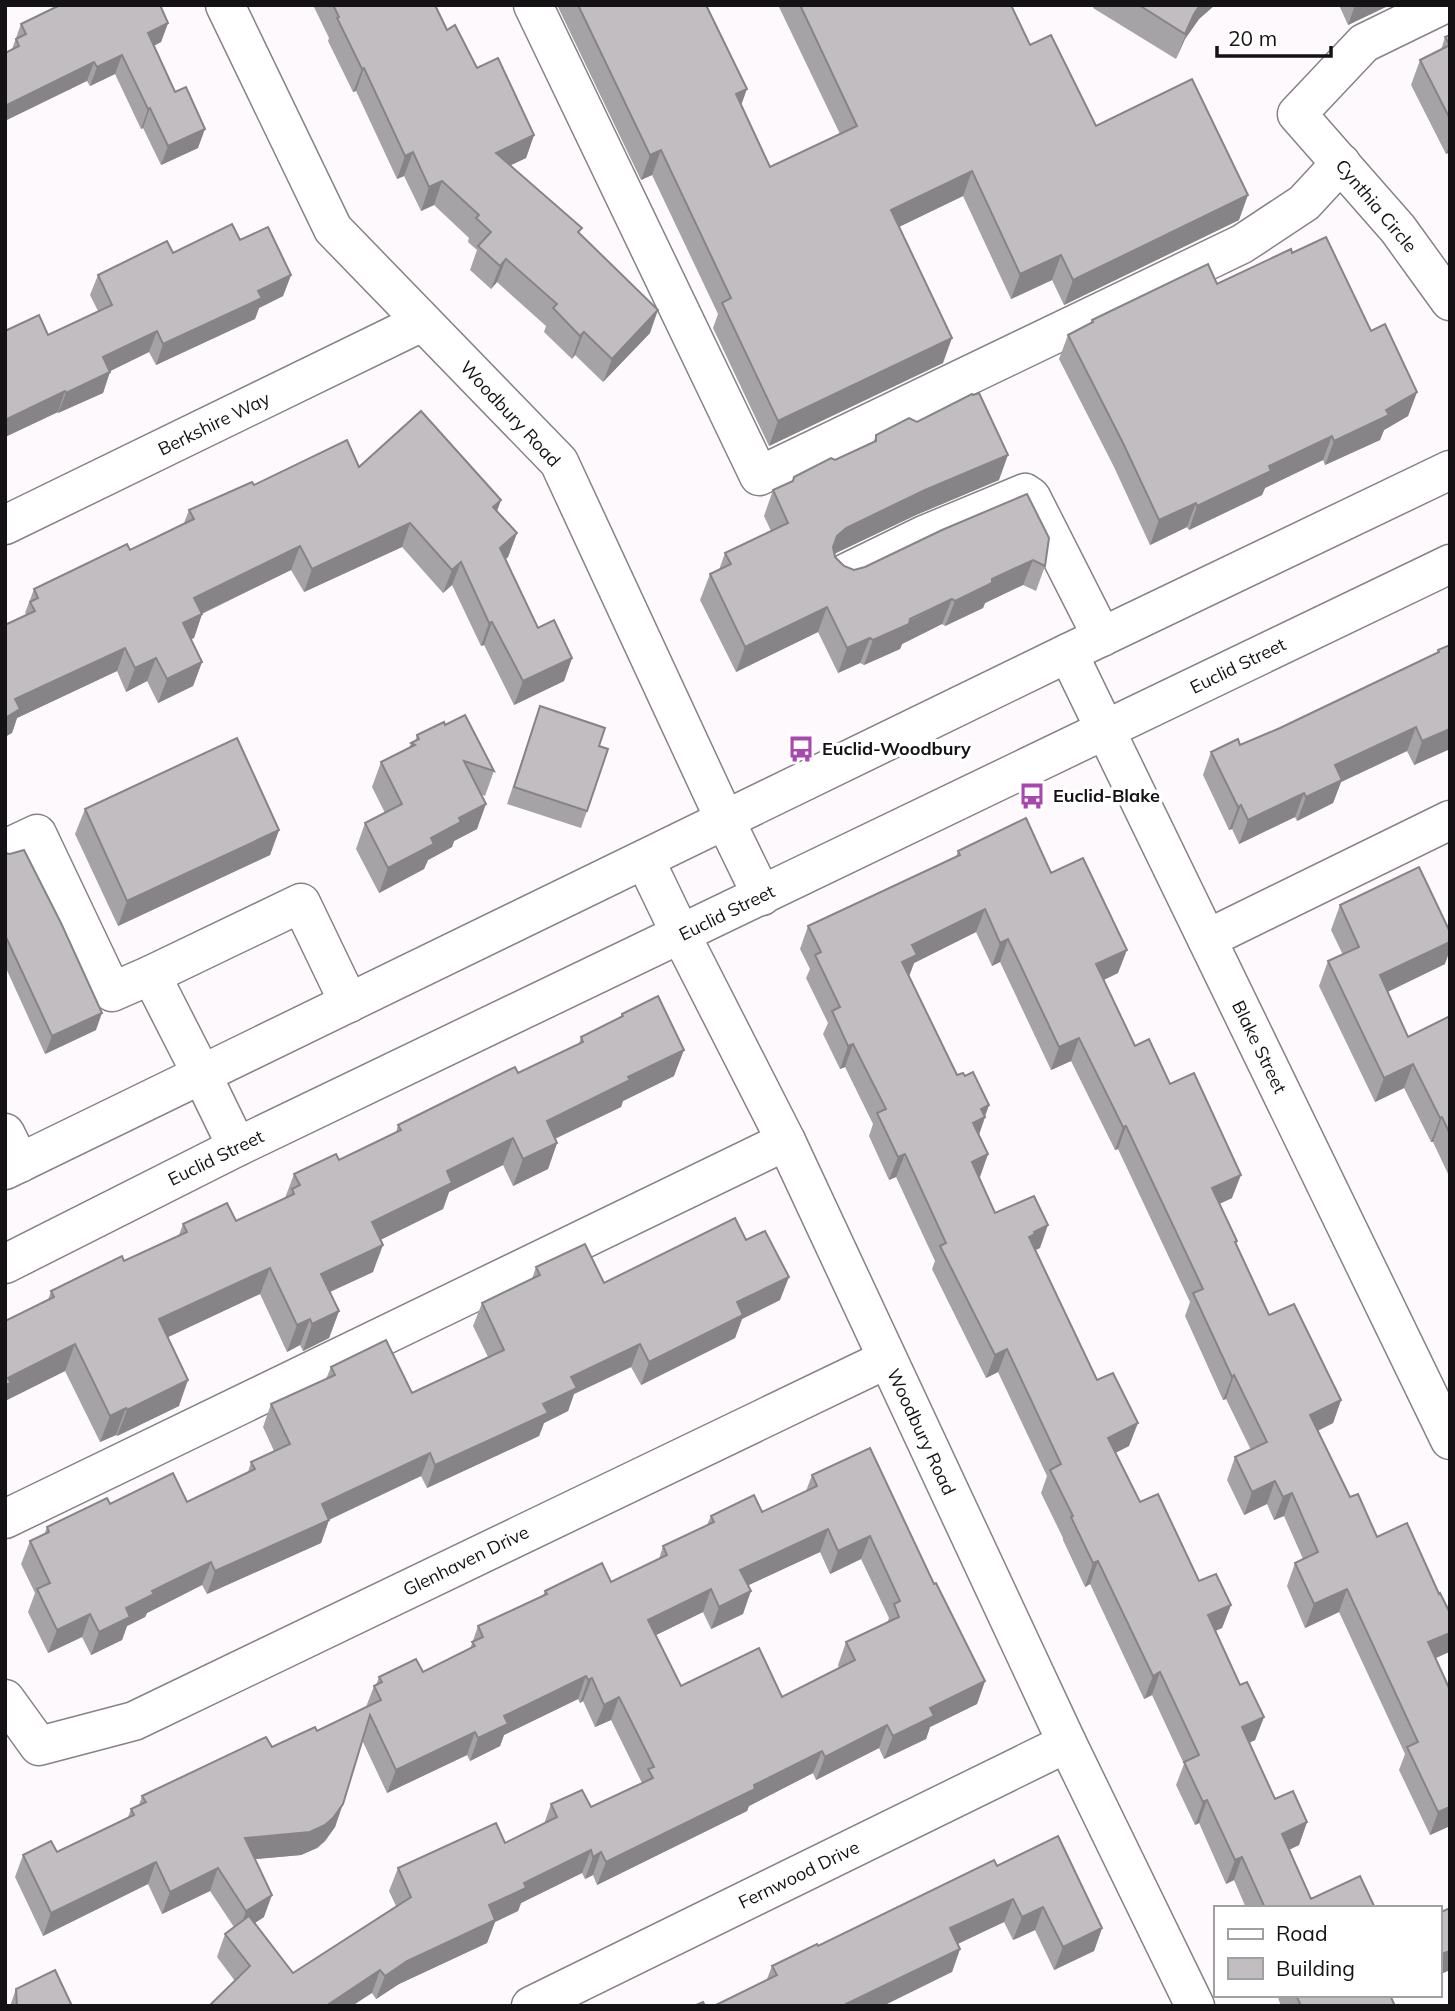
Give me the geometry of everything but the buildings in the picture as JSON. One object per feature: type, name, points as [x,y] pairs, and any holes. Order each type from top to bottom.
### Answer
[{"type":"street","name":"Woodbury Road","points":[[225,5],[333,229],[559,462],[762,895]]},
{"type":"street","points":[[533,5],[759,476],[1242,244],[1304,203],[1341,163]]},
{"type":"street","name":"Cynthia Circle","points":[[1442,5],[1364,43],[1297,114],[1398,229],[1450,301]]},
{"type":"street","name":"Berkshire Way","points":[[5,526],[422,322]]},
{"type":"street","points":[[10,1155],[202,1075],[1450,470]]},
{"type":"street","points":[[846,573],[924,535],[1025,493],[1031,497],[1102,637]]},
{"type":"street","name":"Euclid Street","points":[[5,1264],[237,1147],[1450,564]]},
{"type":"street","name":"Blake Street","points":[[1068,653],[1450,1440]]},
{"type":"street","points":[[1206,939],[1450,820]]},
{"type":"street","points":[[5,849],[37,834],[112,992],[301,903],[349,1003]]},
{"type":"street","name":"Woodbury Road","points":[[645,860],[786,1140],[1067,1743],[1195,2006]]},
{"type":"street","points":[[151,975],[237,1147]]},
{"type":"street","points":[[5,1519],[786,1140]]},
{"type":"street","name":"Glenhaven Drive","points":[[5,1699],[39,1746],[134,1721],[887,1359]]},
{"type":"street","name":"Fernwood Drive","points":[[531,2006],[1067,1743]]},
{"type":"place","name":"Euclid-Woodbury","points":[[801,749]]},
{"type":"place","name":"Euclid-Blake","points":[[1032,796]]}]
